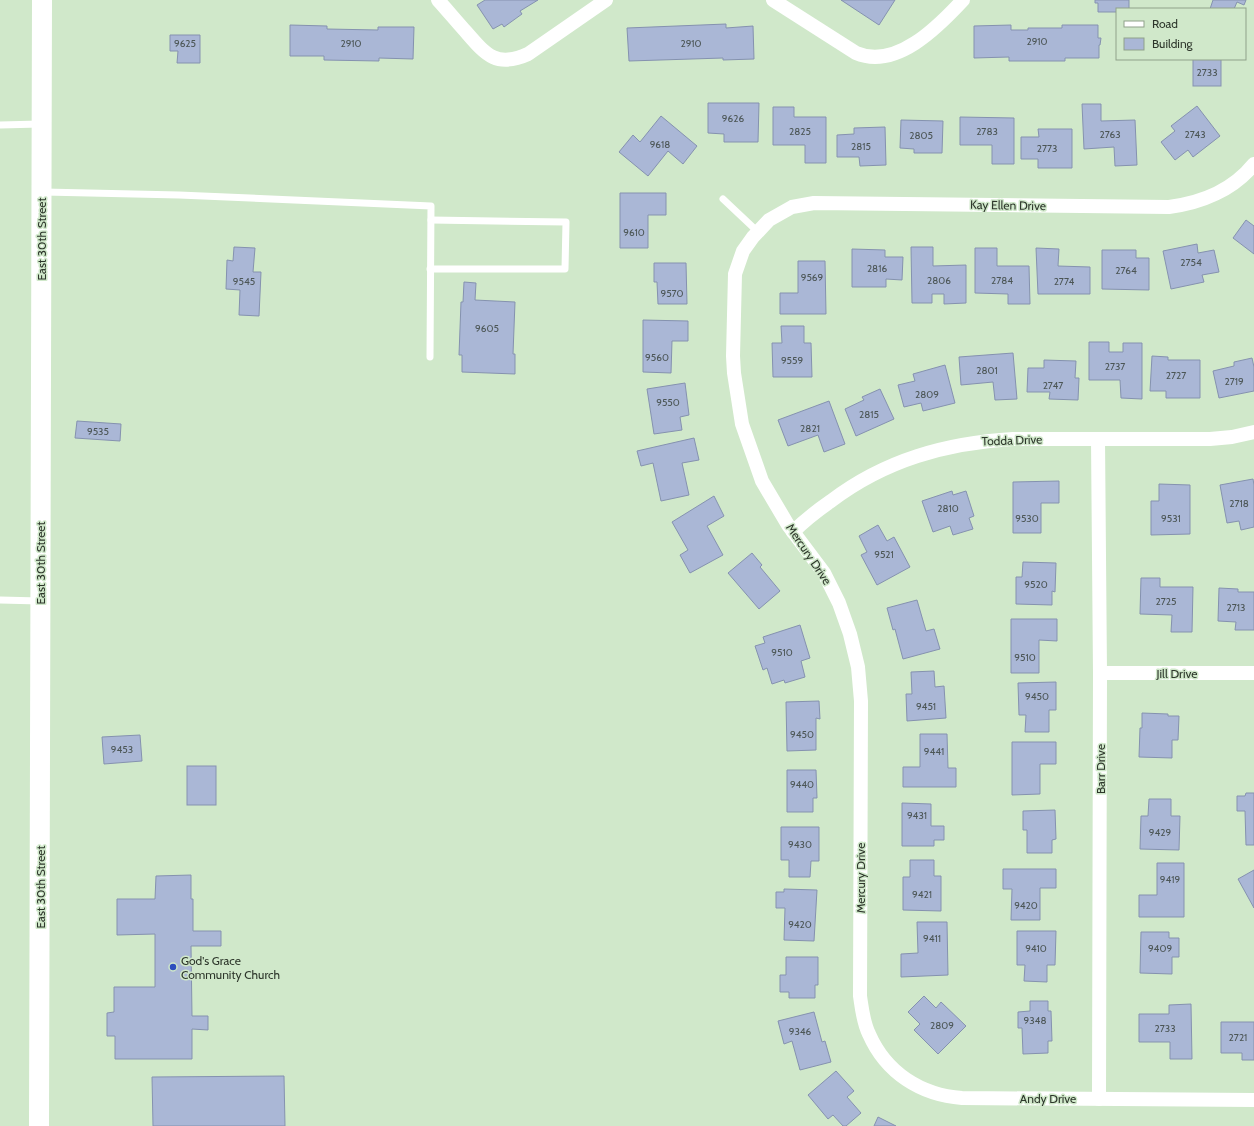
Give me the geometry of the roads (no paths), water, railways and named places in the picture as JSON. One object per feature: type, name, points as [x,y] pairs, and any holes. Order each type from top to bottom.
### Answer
[{"type":"main road","name":"East 30th Street","points":[[39,1126],[42,0]]},
{"type":"street","points":[[438,0],[487,54],[499,59],[510,60],[528,54],[606,0]]},
{"type":"street","points":[[773,0],[851,50],[862,56],[874,58],[892,55],[922,38],[941,23],[963,0]]},
{"type":"street","name":"Kay Ellen Drive","points":[[758,231],[769,220],[787,210],[814,203],[1176,206],[1197,201],[1218,193],[1239,179],[1254,164]]},
{"type":"street","name":"Mercury Drive","points":[[758,231],[743,251],[735,274],[734,373],[742,424],[756,465],[770,496],[793,532],[824,573],[839,603],[850,634],[858,667],[861,701],[860,996],[868,1033]]},
{"type":"street","name":"Todda Drive","points":[[793,532],[812,515],[845,490],[889,466],[929,452],[964,444],[987,440],[1013,439],[1210,439],[1232,437],[1254,432]]},
{"type":"street","name":"Barr Drive","points":[[1098,439],[1100,673],[1099,1099]]},
{"type":"street","name":"Jill Drive","points":[[1100,673],[1254,673]]},
{"type":"street","name":"Andy Drive","points":[[868,1033],[876,1048],[895,1071],[911,1084],[938,1095],[962,1098],[1254,1100]]},
{"type":"lane","points":[[0,125],[41,124]]},
{"type":"lane","points":[[41,192],[179,195],[431,206],[430,357]]},
{"type":"lane","points":[[723,199],[758,231]]},
{"type":"lane","points":[[430,269],[565,269],[566,222],[431,220]]},
{"type":"lane","points":[[0,600],[40,601]]},
{"type":"place","name":"God's Grace Community Church","points":[[173,967]]}]
